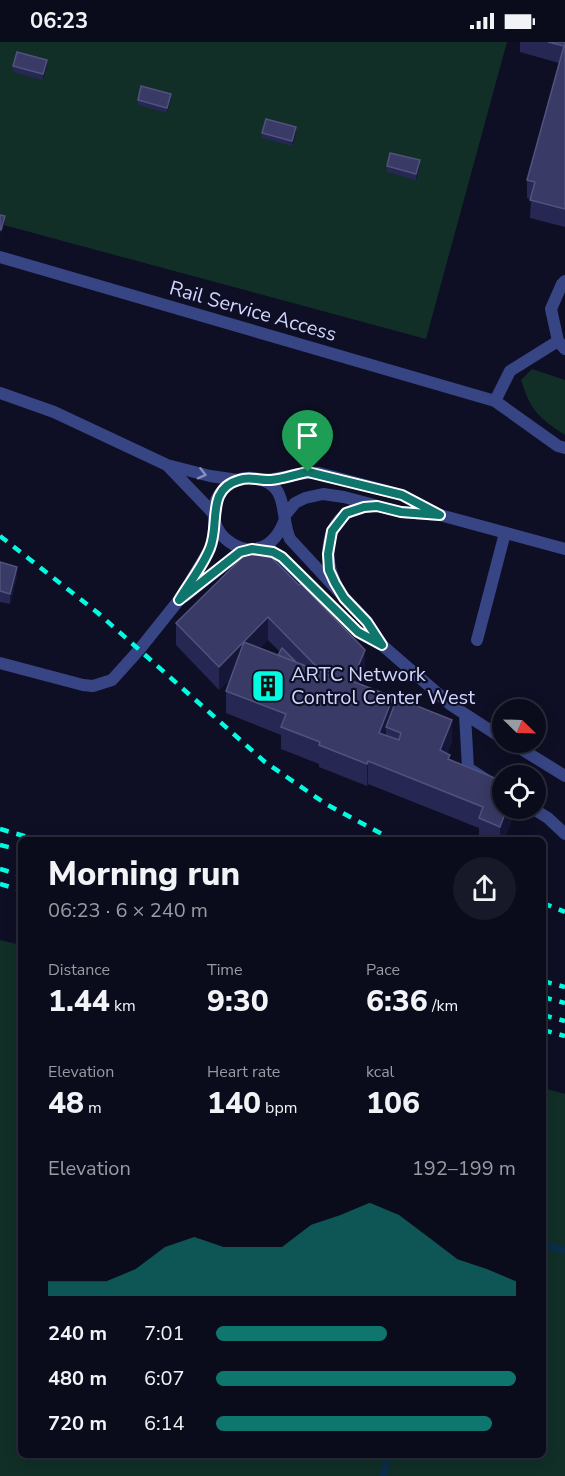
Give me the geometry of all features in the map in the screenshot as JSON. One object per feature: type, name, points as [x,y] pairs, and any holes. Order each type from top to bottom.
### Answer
[{"type":"street","name":"Rail Service Access","points":[[0,257],[495,401],[558,446],[565,448]]},
{"type":"street","points":[[495,401],[510,371],[562,345],[551,309],[565,281]]},
{"type":"street","points":[[0,393],[54,412],[166,465],[238,480],[250,478],[274,480],[308,472],[319,473],[402,495],[440,515]]},
{"type":"street","points":[[166,465],[214,517],[218,531],[226,540],[236,547],[273,552],[282,557],[358,632],[382,645]]},
{"type":"street","points":[[0,663],[93,686],[103,684],[119,673],[179,600],[210,549],[214,536],[216,503],[220,493],[238,480]]},
{"type":"street","points":[[261,480],[276,490],[281,497],[286,529],[295,545],[367,622],[382,645],[406,668],[465,715],[492,732]]},
{"type":"street","points":[[179,600],[240,552],[264,547],[274,540],[281,531],[285,516],[295,503],[314,495],[344,497],[401,512],[440,515],[565,549]]},
{"type":"street","points":[[344,598],[329,570],[328,554],[332,531],[346,513],[364,507],[377,506]]},
{"type":"street","points":[[477,640],[505,533]]},
{"type":"street","points":[[465,715],[468,768],[492,784]]},
{"type":"street","points":[[528,753],[565,776]]},
{"type":"street","points":[[546,817],[565,834]]},
{"type":"green space","points":[[0,42],[507,42],[426,339],[0,224]]},
{"type":"green space","points":[[532,369],[565,380],[565,435],[542,418],[528,399],[521,380]]},
{"type":"green space","points":[[0,940],[18,944],[18,1458],[546,1458],[546,1089],[565,1094],[565,1476],[0,1476]]},
{"type":"building","points":[[548,42],[565,42],[565,209],[530,200],[535,182],[527,180],[564,46]]},
{"type":"building","points":[[17,52],[47,60],[43,74],[13,66]]},
{"type":"building","points":[[141,86],[171,94],[167,108],[138,100]]},
{"type":"building","points":[[266,119],[296,127],[292,141],[262,133]]},
{"type":"building","points":[[390,153],[420,160],[416,174],[387,166]]},
{"type":"building","points":[[0,215],[5,216],[1,230],[0,230]]},
{"type":"building","points":[[257,543],[299,585],[301,584],[365,650],[352,681],[393,697],[379,733],[399,740],[401,733],[386,727],[397,698],[452,720],[440,750],[450,755],[448,759],[492,777],[492,819],[503,819],[500,827],[479,818],[483,807],[368,761],[367,764],[319,745],[320,742],[281,727],[286,714],[226,691],[244,642],[329,675],[331,672],[317,667],[268,617],[219,667],[176,623]]},
{"type":"building","points":[[0,562],[17,567],[10,594],[0,591]]},
{"type":"building","points":[[282,648],[296,662],[278,655]]},
{"type":"waterway","points":[[546,1246],[565,1250]]},
{"type":"waterway","points":[[383,1476],[387,1458]]},
{"type":"railway","points":[[0,536],[98,613],[265,762],[326,804],[387,837]]},
{"type":"railway","points":[[0,829],[28,837]]},
{"type":"railway","points":[[0,845],[18,849]]},
{"type":"railway","points":[[0,869],[18,874]]},
{"type":"railway","points":[[0,884],[18,889]]},
{"type":"railway","points":[[546,904],[565,912]]},
{"type":"railway","points":[[546,982],[565,987]]},
{"type":"railway","points":[[546,998],[565,1003]]},
{"type":"railway","points":[[546,1016],[565,1021]]},
{"type":"railway","points":[[546,1031],[565,1036]]},
{"type":"place","name":"ARTC Network Control Center West","points":[[268,686]]},
{"type":"route","points":[[308,472],[328,475],[402,495],[440,515],[401,512],[377,506],[364,507],[346,513],[332,531],[328,554],[329,570],[344,598],[367,622],[382,645],[358,632],[282,557],[273,552],[247,549],[240,552],[179,600],[210,549],[214,536],[216,503],[220,493],[228,485],[250,478],[274,480],[308,472]]}]
